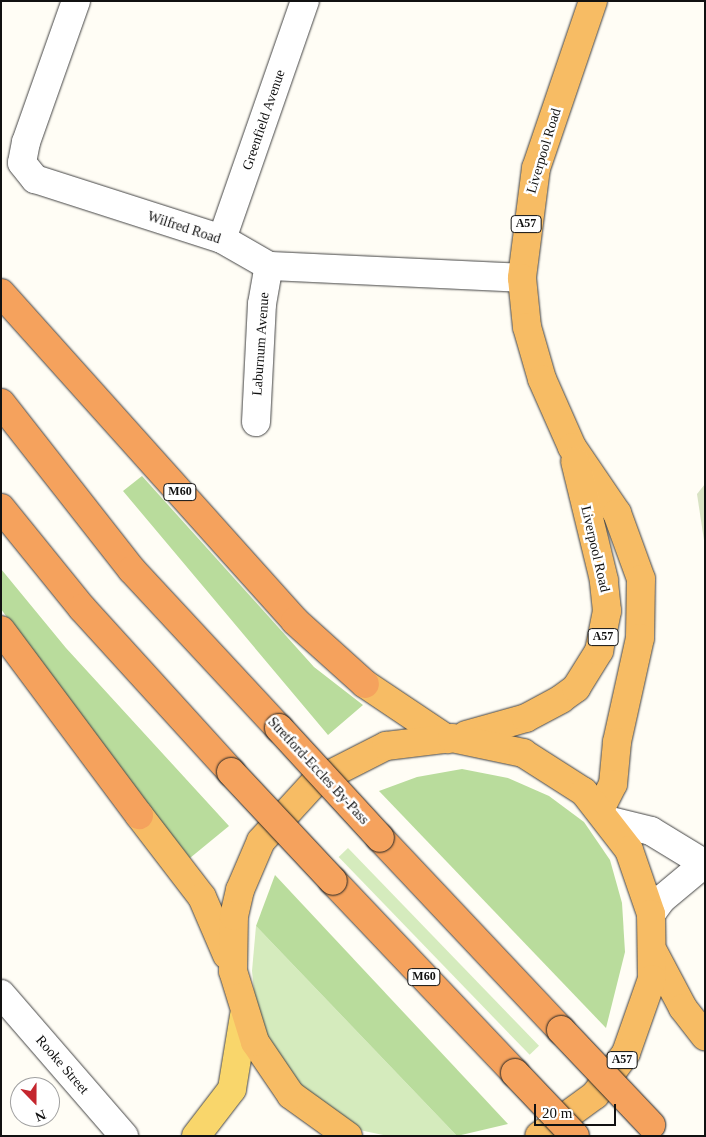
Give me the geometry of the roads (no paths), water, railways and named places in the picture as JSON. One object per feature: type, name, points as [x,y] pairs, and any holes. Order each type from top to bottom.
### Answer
[{"type":"highway","name":"Liverpool Road","points":[[450,738],[542,711],[576,688],[599,651],[608,610],[604,580],[572,448],[542,379],[527,327],[522,278],[536,168],[593,1]]},
{"type":"highway","name":"M60","points":[[1,293],[295,621],[365,684],[450,738]]},
{"type":"highway","name":"Stretford-Eccles By-Pass","points":[[1,403],[132,570],[380,838],[657,1130]]},
{"type":"highway","name":"Liverpool Road","points":[[572,448],[617,513],[641,579],[644,602],[613,784],[606,814]]},
{"type":"highway","name":"M60","points":[[1,508],[82,608],[231,772],[575,1136]]},
{"type":"highway","points":[[1,630],[202,897],[233,971]]},
{"type":"highway","name":"A57","points":[[348,1136],[322,1122],[285,1088],[244,1016],[233,971],[234,916],[243,882],[261,841],[294,799],[361,755],[412,740],[450,738],[500,746],[544,764],[606,814],[640,873],[651,914],[654,953],[647,1004],[626,1053],[595,1094],[539,1136]]},
{"type":"highway","points":[[654,953],[683,1008],[705,1036]]},
{"type":"main road","name":"A57","points":[[196,1136],[232,1090],[244,1016]]},
{"type":"street","name":"Wilfred Road","points":[[76,1],[22,163],[35,178],[56,187],[222,239],[269,266],[522,278]]},
{"type":"street","name":"Greenfield Avenue","points":[[222,239],[306,1]]},
{"type":"street","name":"Laburnum Avenue","points":[[256,422],[262,304],[269,266]]},
{"type":"street","points":[[606,814],[651,831],[705,864],[662,899],[651,914]]},
{"type":"street","name":"Rooke Street","points":[[1,994],[124,1136]]}]
